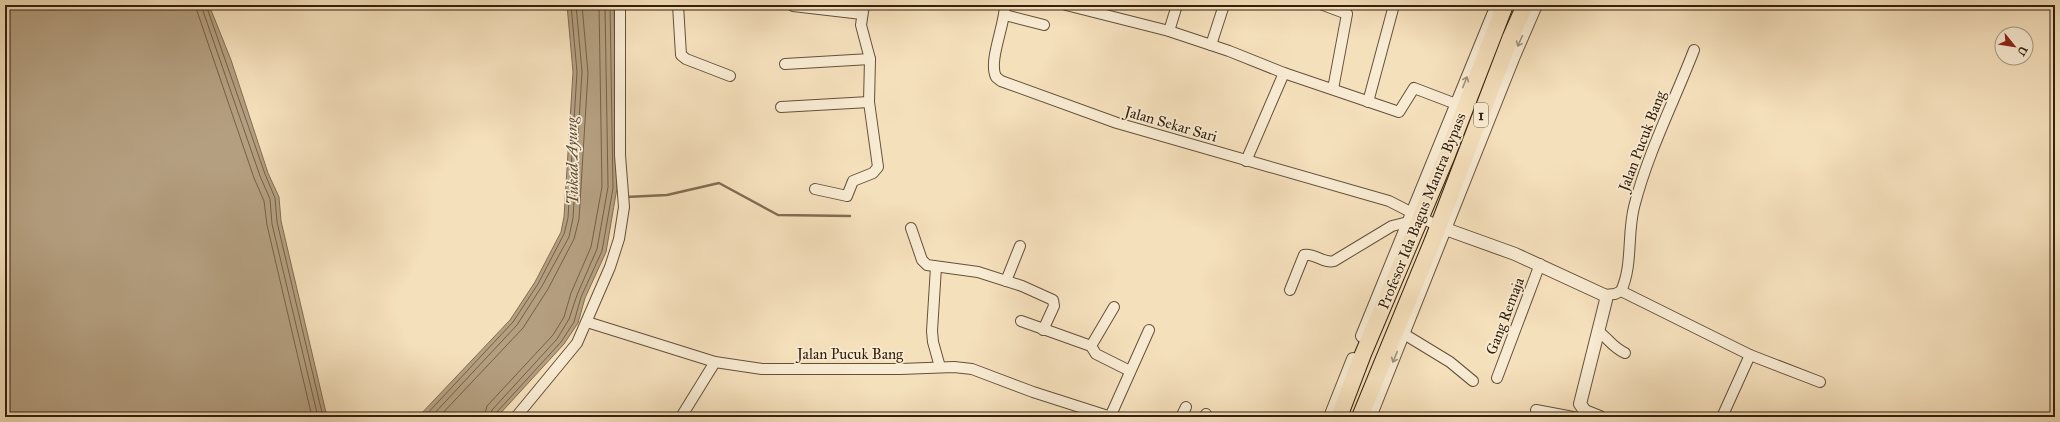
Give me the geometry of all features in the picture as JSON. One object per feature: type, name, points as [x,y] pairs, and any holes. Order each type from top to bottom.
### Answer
[{"type":"highway","name":"Profesor Ida Bagus Mantra Bypass","points":[[1339,417],[1413,218],[1445,160],[1506,5]]},
{"type":"highway","name":"Profesor Ida Bagus Mantra Bypass","points":[[1360,417],[1442,228],[1525,5]]},
{"type":"street","points":[[516,417],[577,343],[614,257],[619,239],[624,207],[621,189],[620,5]]},
{"type":"street","points":[[678,5],[681,55],[686,59],[730,76]]},
{"type":"street","points":[[1066,5],[1169,31],[1211,45],[1284,73],[1400,112],[1414,88],[1456,104]]},
{"type":"street","points":[[1169,31],[1177,5]]},
{"type":"street","points":[[1211,45],[1224,5]]},
{"type":"street","points":[[1323,5],[1347,14],[1333,90]]},
{"type":"street","points":[[1368,102],[1394,5]]},
{"type":"street","points":[[1330,417],[1413,218],[1456,104],[1497,5]]},
{"type":"street","points":[[1370,417],[1404,334],[1442,228],[1536,5]]},
{"type":"street","points":[[793,6],[863,9],[861,26],[870,59],[869,102],[878,162],[877,170],[853,181],[847,196],[815,189]]},
{"type":"street","points":[[1005,10],[1044,25]]},
{"type":"street","name":"Jalan Sekar Sari","points":[[1005,10],[993,66],[996,78],[1001,81],[1117,123],[1389,201],[1413,218],[1442,228]]},
{"type":"street","name":"Jalan Pucuk Bang","points":[[1621,291],[1627,274],[1633,210],[1642,175],[1694,50]]},
{"type":"street","points":[[784,64],[870,59]]},
{"type":"street","points":[[1246,161],[1284,73]]},
{"type":"street","points":[[781,107],[869,102]]},
{"type":"street","points":[[1290,290],[1304,255],[1314,256],[1326,262],[1334,261],[1392,226],[1413,218]]},
{"type":"street","points":[[912,228],[922,260],[926,265],[978,272],[1006,281],[1053,300],[1054,306],[1043,330]]},
{"type":"street","points":[[1442,228],[1540,264],[1604,294],[1615,294],[1621,291],[1750,355],[1820,382]]},
{"type":"street","points":[[1006,281],[1020,246]]},
{"type":"street","name":"Gang Remaja","points":[[1497,378],[1540,264]]},
{"type":"street","points":[[936,267],[933,337],[940,367]]},
{"type":"street","points":[[1576,413],[1606,300],[1604,294]]},
{"type":"street","points":[[1091,346],[1114,307]]},
{"type":"street","points":[[1021,321],[1091,346],[1096,354],[1130,371]]},
{"type":"street","name":"Jalan Pucuk Bang","points":[[587,322],[716,362],[762,369],[900,369],[940,367],[982,371],[1079,413],[1110,417]]},
{"type":"street","points":[[1110,417],[1149,330]]},
{"type":"street","points":[[1598,330],[1608,338],[1613,347],[1625,353]]},
{"type":"street","points":[[1404,334],[1450,362],[1473,381]]},
{"type":"street","points":[[1722,417],[1750,355]]},
{"type":"street","points":[[681,417],[716,362]]},
{"type":"street","points":[[1181,417],[1186,407]]},
{"type":"street","points":[[1536,410],[1576,413],[1585,410],[1600,417]]},
{"type":"water","points":[[5,5],[209,5],[231,60],[268,173],[279,197],[281,221],[327,417],[5,417]]},
{"type":"water","name":"Tukad Ayung","points":[[567,5],[614,5],[617,188],[606,252],[585,298],[578,323],[564,344],[497,417],[418,417],[510,320],[535,282],[561,232],[564,217],[573,72]]},
{"type":"waterway","points":[[626,197],[667,195],[719,183],[778,215],[850,216]]}]
